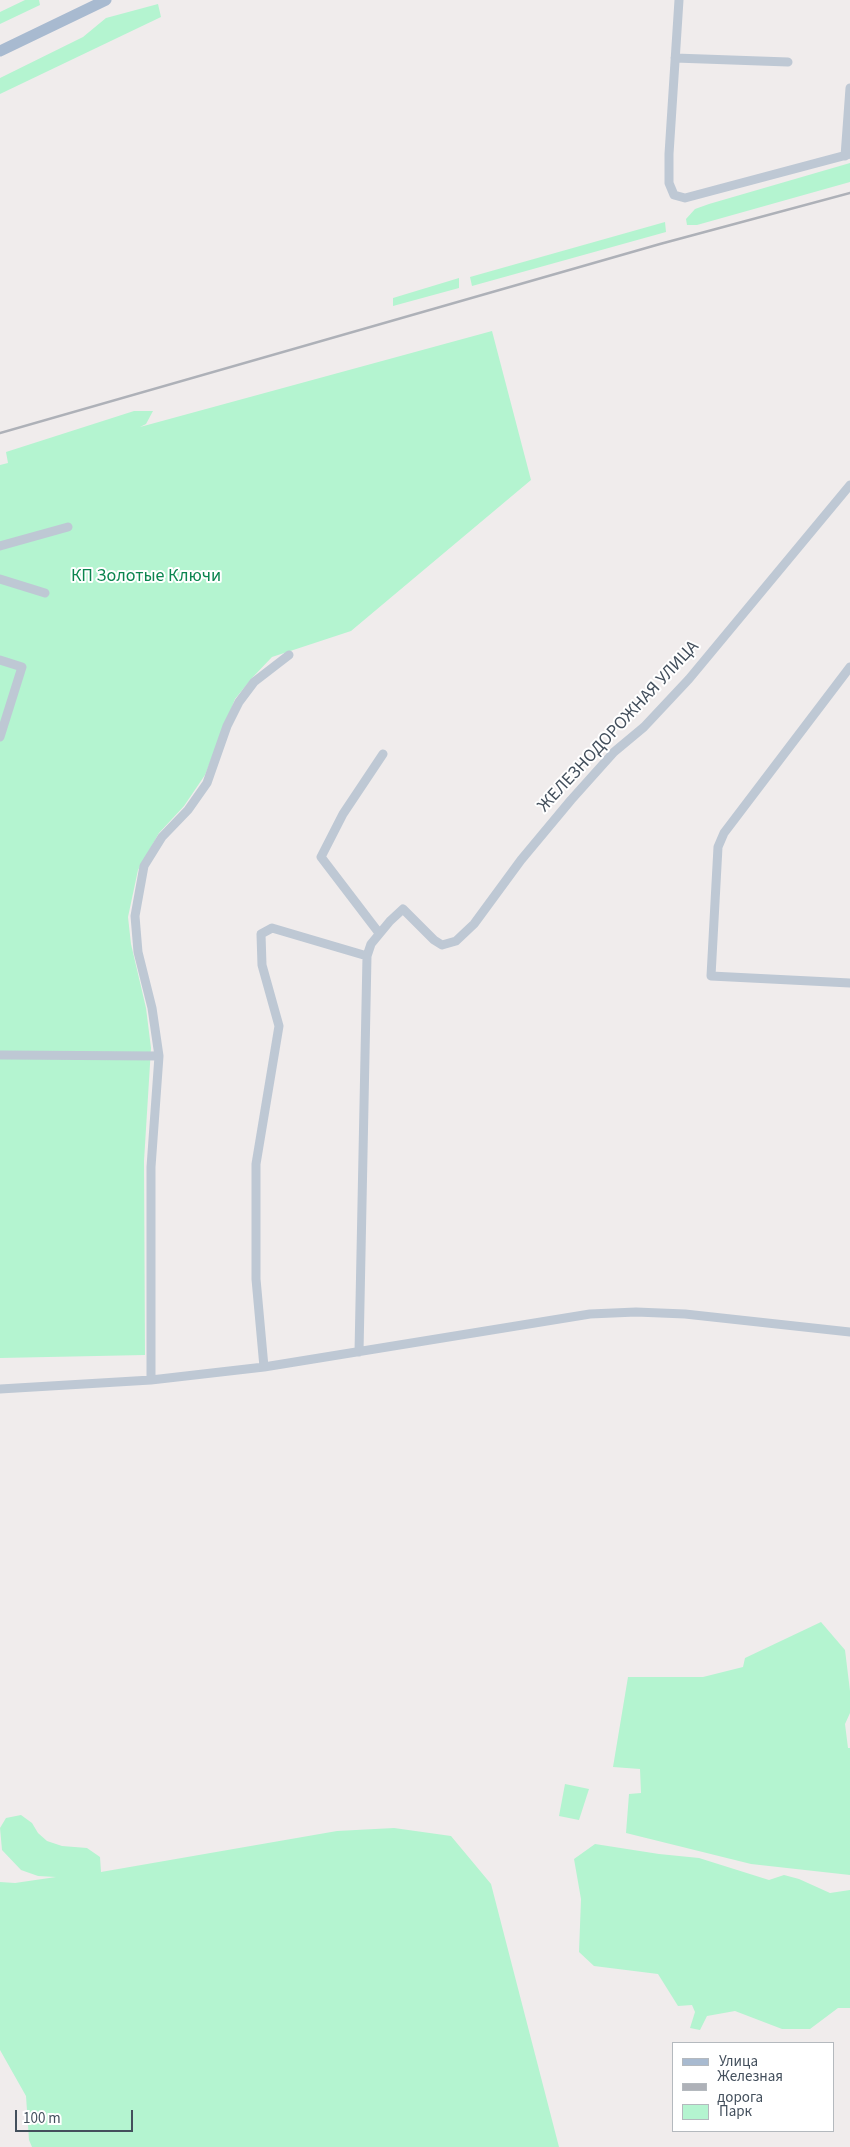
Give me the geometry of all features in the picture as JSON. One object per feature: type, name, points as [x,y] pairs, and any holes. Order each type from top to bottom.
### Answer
[{"type":"main road","points":[[0,51],[106,0]]},
{"type":"street","points":[[679,0],[669,154],[669,182],[674,195],[685,198],[848,155],[850,88]]},
{"type":"street","points":[[675,58],[788,62]]},
{"type":"street","name":"ЖЕЛЕЗНОДОРОЖНАЯ УЛИЦА","points":[[379,933],[403,909],[434,940],[442,945],[456,941],[474,924],[522,860],[571,800],[614,752],[644,727],[689,679],[850,485]]},
{"type":"street","points":[[0,546],[68,527]]},
{"type":"street","points":[[0,579],[45,593]]},
{"type":"street","points":[[151,1380],[151,1167],[159,1056],[152,1008],[138,952],[135,916],[144,866],[162,837],[188,810],[207,783],[227,726],[239,702],[254,682],[290,655]]},
{"type":"street","points":[[0,660],[22,667],[0,737]]},
{"type":"street","points":[[850,667],[724,833],[718,846],[712,976],[850,983]]},
{"type":"street","points":[[359,1352],[367,956],[371,944],[379,933],[321,857],[343,814],[383,754]]},
{"type":"street","points":[[264,1367],[256,1279],[256,1164],[279,1026],[262,965],[261,934],[272,928],[367,956]]},
{"type":"street","points":[[0,1055],[159,1056]]},
{"type":"street","points":[[0,1389],[151,1380],[264,1367],[590,1314],[636,1312],[685,1314],[850,1332]]},
{"type":"green space","points":[[25,0],[39,0],[40,5],[0,24],[0,12]]},
{"type":"green space","points":[[158,4],[161,17],[0,94],[0,78],[83,37],[106,18]]},
{"type":"green space","points":[[850,163],[850,182],[697,225],[687,225],[686,219],[695,209]]},
{"type":"green space","points":[[665,222],[666,232],[472,286],[470,277]]},
{"type":"green space","points":[[459,278],[459,288],[393,306],[393,298]]},
{"type":"green space","name":"КП Золотые Ключи","points":[[492,331],[531,480],[351,631],[272,657],[235,699],[205,775],[184,806],[159,833],[138,870],[128,917],[131,944],[146,1008],[151,1048],[144,1161],[145,1355],[0,1358],[0,465],[8,463],[6,452],[134,411],[153,411],[146,424],[140,427]]},
{"type":"green space","points":[[821,1622],[845,1650],[850,1691],[850,1713],[845,1724],[848,1748],[850,1748],[850,1875],[751,1864],[626,1833],[629,1794],[641,1793],[640,1769],[613,1767],[628,1677],[703,1677],[743,1667],[745,1658]]},
{"type":"green space","points":[[565,1784],[589,1789],[579,1820],[559,1816]]},
{"type":"green space","points":[[21,1815],[32,1823],[38,1833],[47,1841],[62,1846],[87,1848],[100,1857],[101,1872],[337,1831],[394,1828],[451,1836],[491,1884],[559,2147],[32,2147],[29,2140],[26,2096],[0,2050],[0,1882],[15,1883],[56,1877],[38,1876],[21,1870],[2,1850],[0,1828],[6,1818]]},
{"type":"green space","points":[[595,1844],[699,1858],[769,1880],[784,1875],[799,1879],[830,1893],[850,1890],[850,2008],[838,2008],[810,2029],[782,2029],[735,2011],[707,2016],[700,2030],[690,2028],[695,2012],[692,2005],[678,2006],[658,1974],[594,1966],[579,1952],[581,1899],[574,1859]]},
{"type":"railway","points":[[0,433],[660,244],[850,193]]}]
